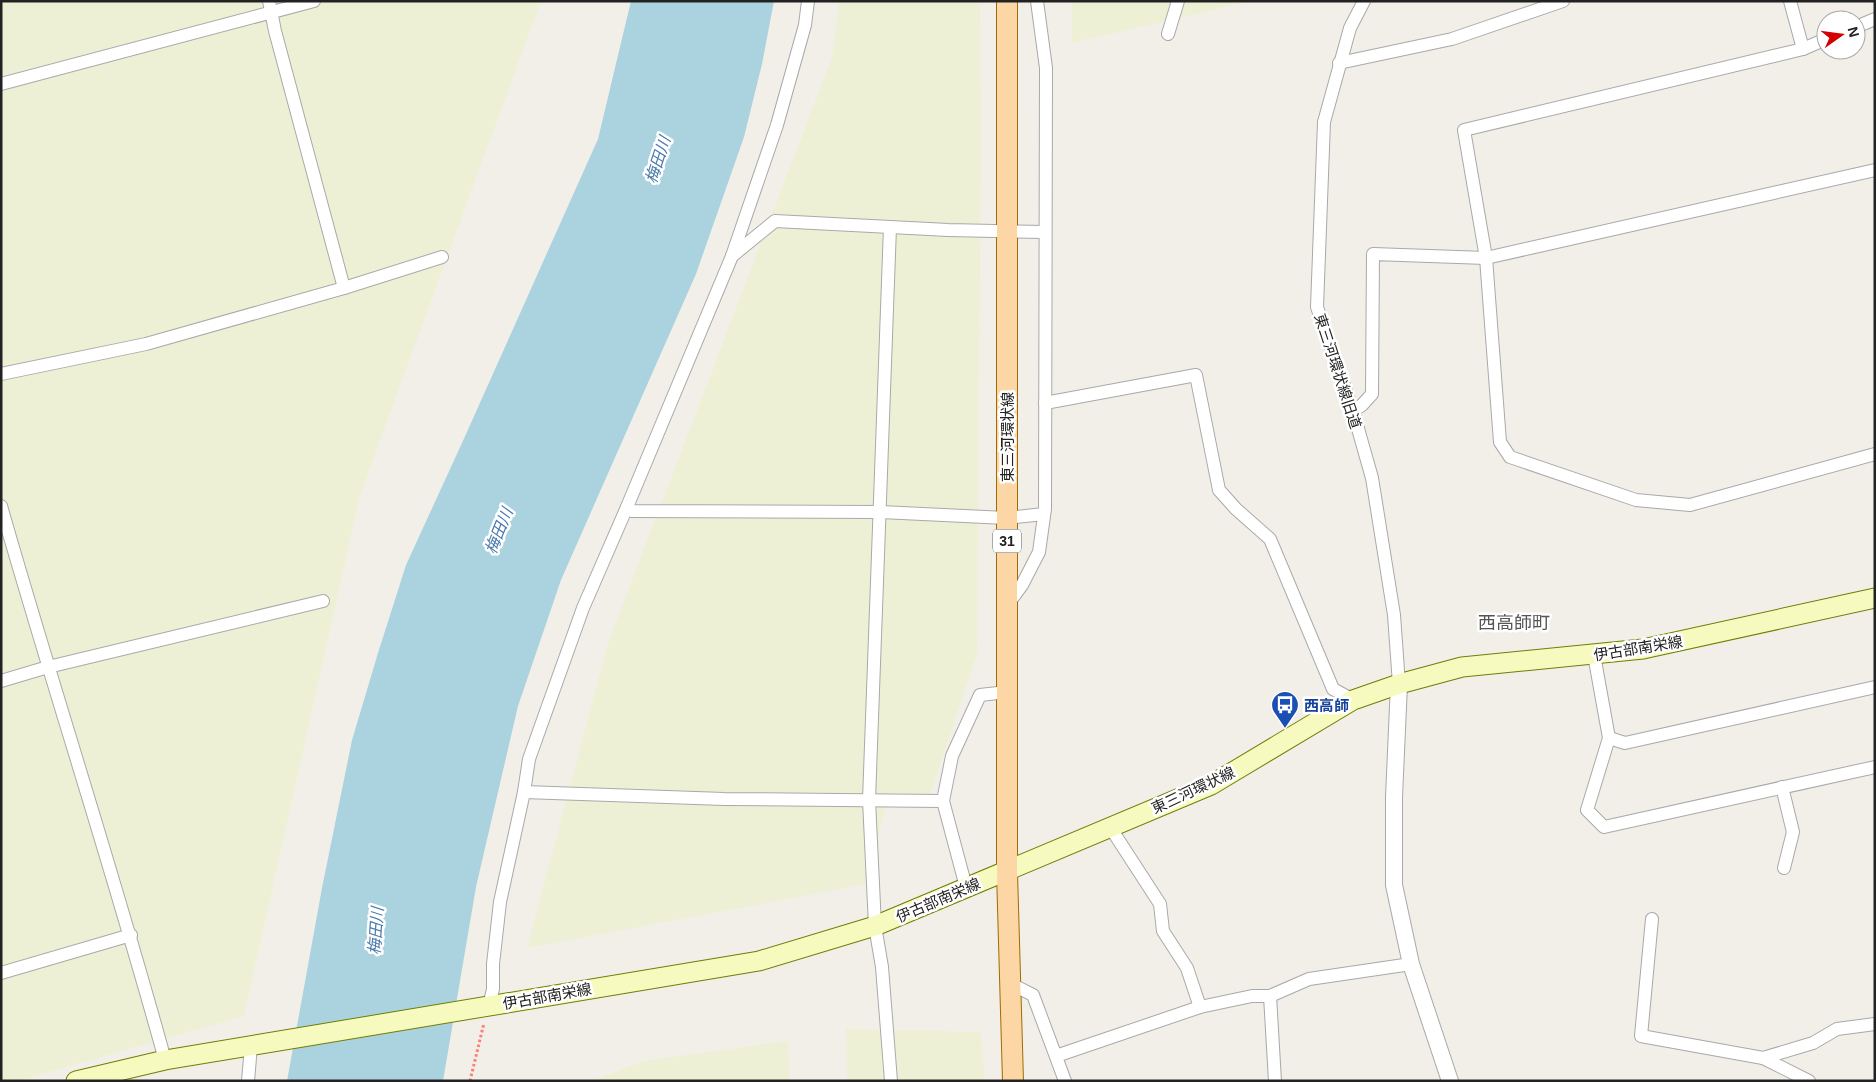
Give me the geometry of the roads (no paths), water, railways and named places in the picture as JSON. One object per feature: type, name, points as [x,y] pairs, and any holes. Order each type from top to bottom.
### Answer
[{"type":"main road","name":"東三河環状線","points":[[1007,1],[1007,872],[1014,1081]]},
{"type":"main road","name":"伊古部南栄線","points":[[1399,684],[1462,667],[1643,649],[1875,598]]},
{"type":"main road","name":"東三河環状線","points":[[1007,872],[1211,785],[1353,700],[1399,684]]},
{"type":"main road","name":"伊古部南栄線","points":[[76,1081],[165,1060],[759,961],[875,926],[966,887],[1007,872]]},
{"type":"street","points":[[1,84],[271,7],[314,1]]},
{"type":"street","points":[[489,1006],[493,989],[493,964],[500,902],[524,792],[529,759],[583,608],[732,256],[777,125],[805,25],[808,1]]},
{"type":"street","points":[[1008,604],[1022,585],[1039,552],[1044,514],[1046,68],[1037,1]]},
{"type":"street","points":[[1168,34],[1178,1]]},
{"type":"street","name":"東三河環状線旧道","points":[[1364,1],[1350,28],[1324,122],[1317,307],[1353,411],[1372,478],[1394,615],[1399,684]]},
{"type":"street","points":[[1339,63],[1452,38],[1563,1]]},
{"type":"street","points":[[1790,1],[1803,49]]},
{"type":"street","points":[[271,7],[275,31],[344,288]]},
{"type":"street","points":[[1816,43],[1803,49],[1464,130],[1486,258],[1500,442],[1510,457],[1636,500],[1690,505],[1875,454]]},
{"type":"street","points":[[1353,411],[1362,405],[1372,394],[1374,254],[1486,258],[1875,170]]},
{"type":"street","points":[[732,256],[775,221],[948,230],[1044,232]]},
{"type":"street","points":[[890,227],[870,800],[875,926],[882,967],[891,1081]]},
{"type":"street","points":[[1,374],[146,344],[442,258]]},
{"type":"street","points":[[1045,403],[1196,375],[1219,490],[1236,509],[1270,539],[1333,689],[1353,700]]},
{"type":"street","points":[[1,506],[48,667],[131,935],[165,1060]]},
{"type":"street","points":[[627,507],[632,511],[881,512],[1006,518],[1044,514]]},
{"type":"street","points":[[1,681],[48,667],[323,601]]},
{"type":"street","points":[[1594,655],[1609,738],[1587,810],[1604,827],[1875,767]]},
{"type":"street","points":[[1399,684],[1392,861],[1394,885],[1412,964],[1450,1081]]},
{"type":"street","points":[[1609,738],[1625,743],[1875,687]]},
{"type":"street","points":[[966,887],[943,801],[952,756],[980,695],[1007,692]]},
{"type":"street","points":[[1782,787],[1793,832],[1784,868]]},
{"type":"street","points":[[524,792],[724,799],[943,801]]},
{"type":"street","points":[[1110,828],[1160,904],[1163,931],[1187,968],[1200,1007]]},
{"type":"street","points":[[1652,919],[1641,1036],[1763,1058],[1809,1081]]},
{"type":"street","points":[[1,973],[131,935]]},
{"type":"street","points":[[1056,1056],[1200,1007],[1252,996],[1270,996],[1309,979],[1412,964]]},
{"type":"street","points":[[1011,984],[1033,995],[1065,1081]]},
{"type":"street","points":[[1270,996],[1275,1081]]},
{"type":"street","points":[[1763,1058],[1812,1043],[1837,1030],[1875,1024]]},
{"type":"street","points":[[248,1081],[251,1046]]},
{"type":"water","name":"梅田川","points":[[631,1],[774,1],[762,64],[744,137],[696,274],[561,580],[518,706],[476,887],[443,1081],[287,1081],[322,888],[352,740],[406,565],[598,139]]},
{"type":"place","name":"西高師","points":[[1285,729]]},
{"type":"district","name":"西高師町","points":[[1514,623]]}]
